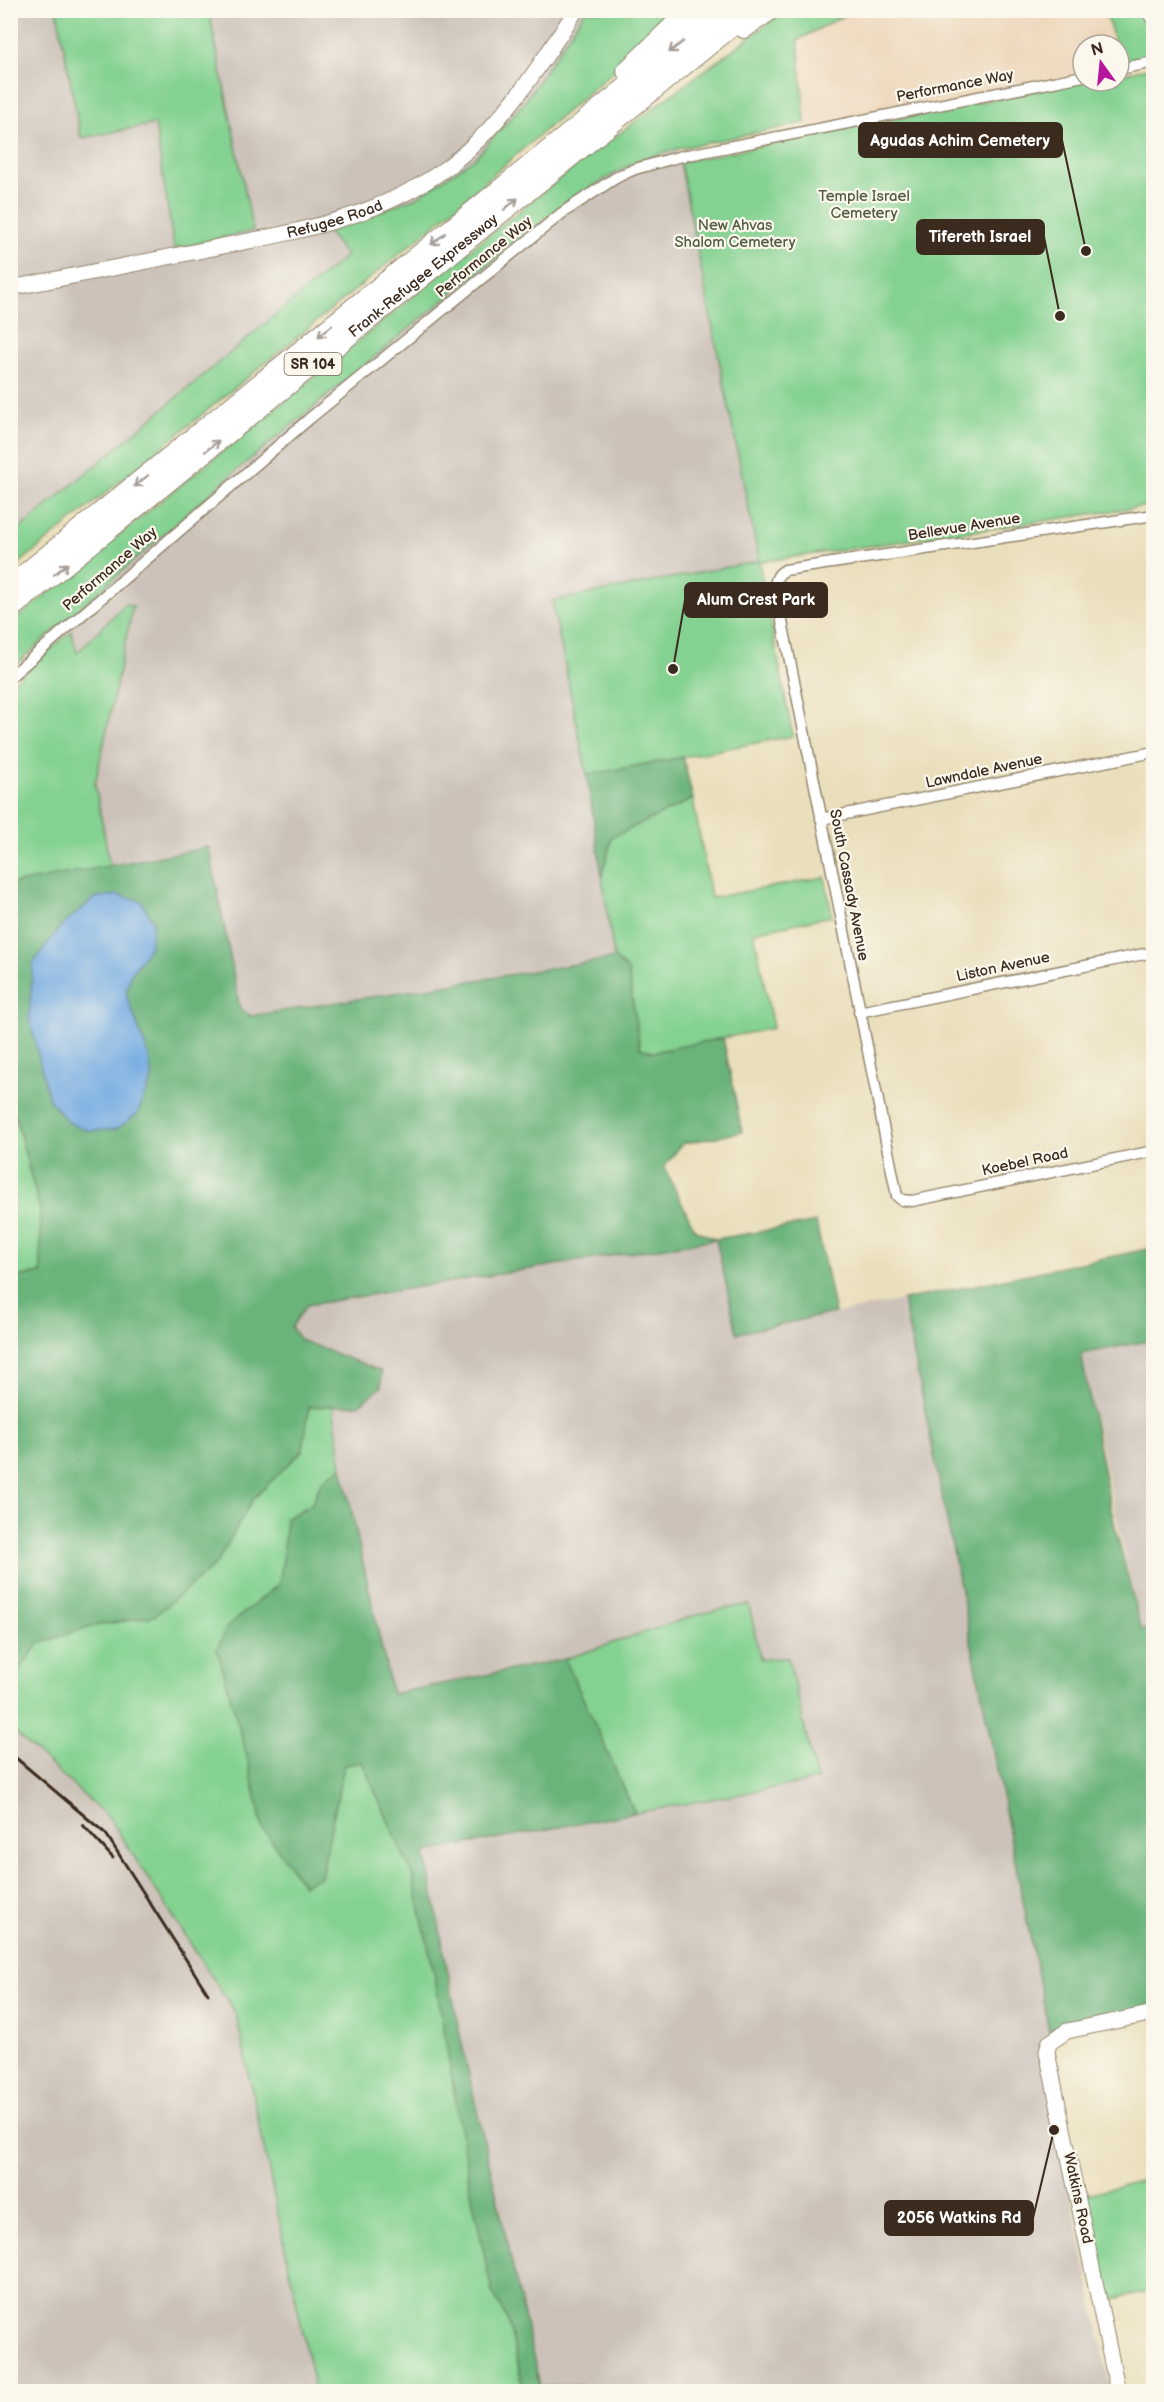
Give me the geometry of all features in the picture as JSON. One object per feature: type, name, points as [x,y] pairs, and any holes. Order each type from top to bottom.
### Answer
[{"type":"highway","points":[[549,149],[576,115],[630,68],[690,10]]},
{"type":"highway","name":"Frank-Refugee Expressway","points":[[10,586],[722,10]]},
{"type":"highway","name":"Frank-Refugee Expressway","points":[[10,609],[752,10]]},
{"type":"highway","points":[[700,51],[734,35],[770,10]]},
{"type":"main road","name":"Refugee Road","points":[[10,288],[275,235],[345,218],[389,201],[433,177],[483,135],[516,97],[576,10]]},
{"type":"main road","name":"Watkins Road","points":[[1118,2391],[1047,2052],[1049,2043],[1056,2036],[1067,2031],[1154,2013]]},
{"type":"street","points":[[1131,67],[1154,62]]},
{"type":"street","name":"Performance Way","points":[[10,677],[318,411],[562,213],[617,177],[635,169],[678,157],[1071,78]]},
{"type":"street","name":"Bellevue Avenue","points":[[779,573],[785,570],[1154,515]]},
{"type":"street","name":"South Cassady Avenue","points":[[779,573],[776,586],[821,819],[894,1190],[902,1200]]},
{"type":"street","name":"Lawndale Avenue","points":[[821,819],[1154,752]]},
{"type":"street","name":"Liston Avenue","points":[[859,1012],[1154,952]]},
{"type":"street","name":"Koebel Road","points":[[902,1200],[912,1201],[1154,1151]]},
{"type":"shaded area","points":[[1105,10],[1112,33],[1071,33],[1071,84],[808,137],[798,40],[852,11]]},
{"type":"shaded area","points":[[11,11],[57,11],[81,138],[155,124],[174,249],[253,231],[209,11],[585,11],[523,104],[475,158],[417,197],[328,231],[346,256],[11,536]]},
{"type":"shaded area","points":[[677,149],[759,562],[553,601],[587,775],[614,958],[251,1016],[240,1009],[209,848],[110,866],[95,784],[133,606],[125,604],[77,653],[68,618],[226,479],[569,200],[637,161]]},
{"type":"shaded area","points":[[716,1239],[737,1333],[903,1300],[1049,2031],[1072,2198],[1111,2391],[583,2392],[581,2386],[540,2388],[461,2040],[425,1851],[816,1780],[788,1658],[760,1659],[699,1614],[565,1659],[392,1694],[342,1467],[333,1406],[358,1405],[381,1387],[381,1371],[300,1340],[291,1327],[307,1305]]},
{"type":"shaded area","points":[[1153,1340],[1153,1628],[1141,1630],[1081,1354]]},
{"type":"shaded area","points":[[10,1729],[110,1819],[236,2014],[315,2391],[11,2391]]},
{"type":"green space","points":[[57,11],[209,11],[253,231],[174,249],[155,124],[81,138]]},
{"type":"green space","points":[[585,11],[679,11],[646,43],[430,229],[11,570],[11,536],[346,256],[327,231],[417,197],[475,158],[523,104]]},
{"type":"green space","points":[[785,11],[852,11],[798,40],[805,123],[677,149],[637,161],[569,200],[226,479],[11,669],[11,623],[590,155]]},
{"type":"green space","points":[[1105,11],[1143,11],[1153,26],[1153,50],[1143,57],[1131,59],[1131,33],[1112,33]]},
{"type":"green space","points":[[1153,67],[1153,505],[759,562],[793,736],[587,775],[552,601],[759,561],[680,162],[1071,84],[1071,93],[1131,93],[1131,72]]},
{"type":"green space","points":[[125,604],[133,606],[95,784],[110,866],[11,884],[10,685],[71,631],[77,653]]},
{"type":"green space","points":[[683,757],[693,799],[612,837],[602,876],[587,775]]},
{"type":"green space","points":[[693,799],[711,898],[825,877],[832,916],[754,932],[773,1028],[653,1052],[640,1048],[628,971],[614,958],[602,876],[612,837]]},
{"type":"green space","points":[[209,847],[240,1009],[251,1016],[614,958],[628,970],[640,1048],[653,1052],[723,1038],[742,1132],[682,1144],[664,1167],[695,1230],[716,1239],[307,1305],[291,1327],[300,1340],[381,1371],[381,1387],[358,1405],[309,1407],[303,1450],[253,1499],[216,1564],[154,1616],[88,1627],[38,1644],[21,1668],[11,1694],[10,1278],[41,1273],[40,1210],[11,1099],[11,884]],"holes":[[[130,977],[126,994],[149,1057],[49,1100]]]},
{"type":"green space","points":[[10,1099],[40,1210],[41,1273],[11,1278]]},
{"type":"green space","points":[[816,1222],[835,1313],[737,1333],[716,1239]]},
{"type":"green space","points":[[1153,1248],[1153,1340],[1081,1354],[1111,1510],[1141,1630],[1153,1628],[1153,2007],[1066,2025],[1049,2031],[903,1300]]},
{"type":"green space","points":[[333,1406],[342,1467],[322,1481],[311,1505],[286,1518],[279,1584],[227,1627],[247,1756],[263,1829],[321,1877],[344,1765],[362,1762],[412,1874],[434,1972],[492,2292],[508,2320],[524,2391],[315,2391],[236,2014],[110,1819],[11,1729],[10,1694],[21,1668],[38,1644],[88,1627],[154,1616],[216,1564],[253,1499],[303,1450],[309,1407]]},
{"type":"green space","points":[[342,1467],[392,1694],[565,1659],[635,1813],[425,1852],[461,2040],[540,2387],[582,2386],[583,2391],[524,2391],[508,2320],[492,2292],[470,2187],[434,1972],[412,1874],[362,1762],[344,1765],[321,1877],[303,1885],[263,1829],[247,1756],[217,1649],[227,1627],[279,1584],[286,1518],[311,1505],[322,1481]]},
{"type":"green space","points":[[749,1604],[760,1659],[788,1658],[817,1780],[635,1813],[565,1659],[699,1614]]},
{"type":"green space","points":[[1153,2178],[1153,2290],[1104,2301],[1082,2195]]},
{"type":"water","points":[[118,895],[141,901],[153,921],[150,946],[130,976],[126,994],[149,1057],[152,1079],[137,1114],[117,1129],[90,1131],[69,1123],[49,1100],[29,1017],[33,963],[60,927],[96,897]]},
{"type":"railway","points":[[10,1753],[106,1834],[208,1994]]},
{"type":"railway","points":[[83,1825],[113,1858]]},
{"type":"place","name":"Agudas Achim Cemetery","points":[[1086,251]]},
{"type":"place","name":"Tifereth Israel","points":[[1060,316]]},
{"type":"place","name":"Alum Crest Park","points":[[673,669]]},
{"type":"place","name":"2056 Watkins Rd","points":[[1054,2130]]},
{"type":"park label","name":"Temple Israel Cemetery","points":[[864,204]]},
{"type":"park label","name":"New Ahvas Shalom Cemetery","points":[[735,234]]}]
